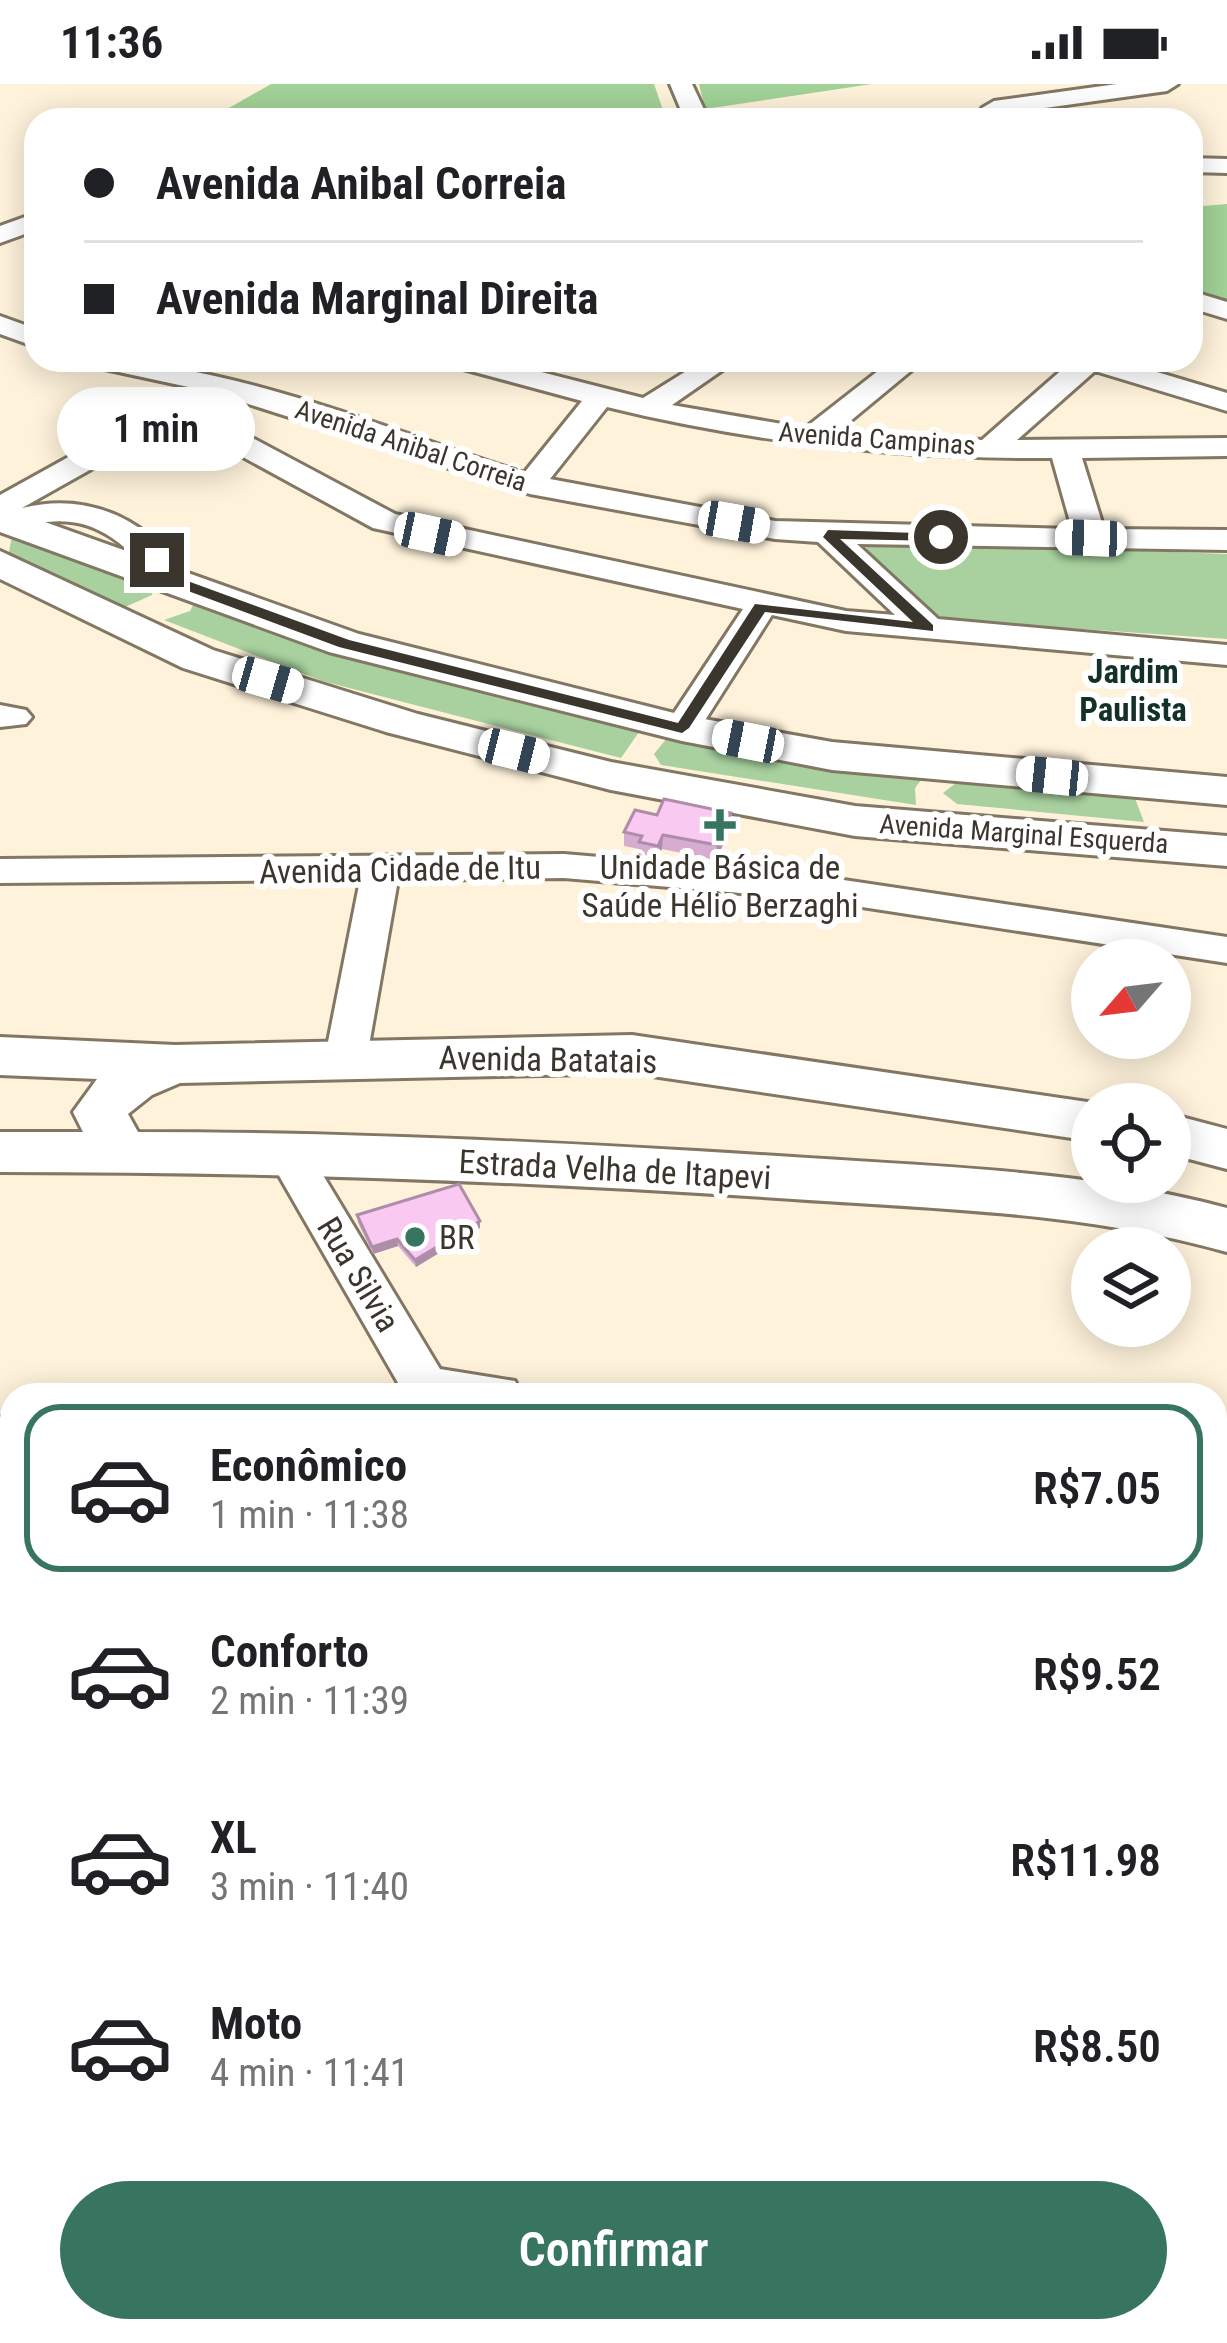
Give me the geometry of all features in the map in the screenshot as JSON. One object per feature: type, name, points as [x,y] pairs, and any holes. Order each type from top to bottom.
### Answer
[{"type":"main road","points":[[2,528],[177,582],[344,644],[682,728],[832,756],[1206,790]]},
{"type":"main road","name":"Avenida Marginal Esquerda","points":[[2,528],[114,619],[166,646],[402,723],[611,776],[855,821],[1213,850]]},
{"type":"main road","points":[[114,619],[162,609],[177,594],[177,582]]},
{"type":"main road","points":[[166,646],[187,625],[240,607]]},
{"type":"main road","points":[[1206,790],[1166,801],[1165,822],[1213,850]]},
{"type":"main road","name":"Avenida Batatais","points":[[27,1056],[175,1064],[632,1054],[1071,1118]]},
{"type":"main road","points":[[0,1150],[52,1124],[66,1106],[68,1075],[27,1056]]},
{"type":"main road","points":[[122,1154],[100,1112],[111,1093],[175,1064]]},
{"type":"main road","points":[[1191,1140],[1227,1149]]},
{"type":"main road","name":"Estrada Velha de Itapevi","points":[[0,1150],[288,1153],[641,1168],[1001,1192],[1173,1215],[1227,1230]]},
{"type":"street","points":[[994,108],[1167,84]]},
{"type":"street","name":"Avenida Anibal Correia","points":[[159,372],[218,385],[530,485],[775,530],[1227,541]]},
{"type":"street","name":"Avenida Campinas","points":[[538,372],[598,398],[811,438],[992,447],[1227,447]]},
{"type":"street","points":[[649,407],[704,372]]},
{"type":"street","points":[[811,438],[895,372]]},
{"type":"street","points":[[992,447],[1077,372]]},
{"type":"street","points":[[1125,372],[1227,403]]},
{"type":"street","points":[[2,528],[218,385]]},
{"type":"street","points":[[530,485],[598,398]]},
{"type":"street","points":[[177,410],[384,521],[760,607],[928,628],[1227,655]]},
{"type":"street","points":[[1064,448],[1091,538]]},
{"type":"street","points":[[828,534],[928,628]]},
{"type":"street","points":[[682,728],[760,607]]},
{"type":"street","name":"Avenida Cidade de Itu","points":[[0,872],[565,866],[810,887],[1227,950]]},
{"type":"street","points":[[346,1057],[381,870]]},
{"type":"street","name":"Rua Silvia","points":[[288,1153],[423,1383]]},
{"type":"green space","points":[[271,84],[654,84],[662,108],[229,108]]},
{"type":"green space","points":[[699,84],[872,84],[712,108],[705,108]]},
{"type":"green space","points":[[1227,204],[1227,302],[1203,294],[1203,206]]},
{"type":"green space","points":[[12,536],[153,585],[152,595],[123,608],[14,559],[9,552]]},
{"type":"green space","points":[[875,541],[1227,554],[1227,639],[950,620],[934,614],[868,556],[865,549]]},
{"type":"green space","points":[[197,598],[359,658],[639,732],[621,758],[322,681],[164,620],[190,611]]},
{"type":"green space","points":[[667,738],[921,780],[915,788],[916,805],[661,765],[654,754]]},
{"type":"green space","points":[[956,783],[1114,795],[1121,790],[1138,791],[1136,801],[1144,822],[957,804],[943,793]]},
{"type":"building","points":[[664,799],[731,813],[717,845],[663,835],[658,846],[624,832],[635,810],[657,815]]},
{"type":"building","name":"BR","points":[[459,1184],[480,1221],[415,1260],[397,1239],[372,1247],[357,1215]]},
{"type":"place","name":"Unidade Básica de Saúde Hélio Berzaghi","points":[[720,825]]},
{"type":"place","name":"BR","points":[[415,1237]]},
{"type":"district","name":"Jardim Paulista","points":[[1133,690]]},
{"type":"route","points":[[157,560],[177,582],[344,644],[682,728],[760,607],[928,628],[828,534],[941,537]]}]
